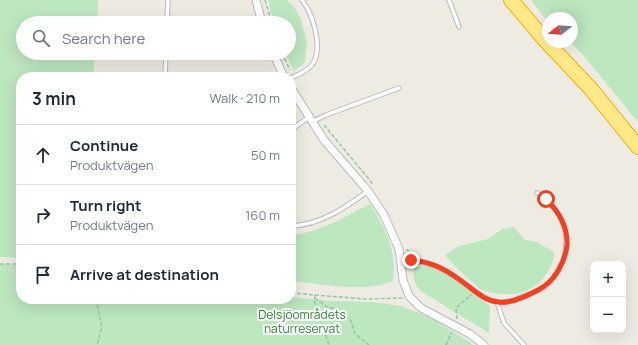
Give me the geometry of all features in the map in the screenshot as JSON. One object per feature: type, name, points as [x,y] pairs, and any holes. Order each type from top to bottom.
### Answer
[{"type":"highway","points":[[511,0],[544,39],[591,89],[638,147]]},
{"type":"street","points":[[256,0],[260,16]]},
{"type":"street","points":[[276,60],[282,72]]},
{"type":"street","points":[[296,96],[324,140],[368,191],[384,215],[399,250],[403,280],[409,296],[420,308],[470,334],[484,345]]},
{"type":"lane","points":[[167,16],[168,0]]},
{"type":"lane","points":[[296,76],[306,71],[313,63],[317,51],[317,38],[314,27],[307,6],[302,0]]},
{"type":"lane","points":[[449,0],[459,27]]},
{"type":"lane","points":[[165,72],[166,60]]},
{"type":"lane","points":[[296,128],[311,120],[398,88]]},
{"type":"lane","points":[[296,226],[316,222],[334,213],[368,191]]},
{"type":"lane","points":[[401,261],[420,261],[439,266],[483,297],[497,302],[505,302],[519,298],[545,286],[556,274],[566,251],[567,240],[565,228],[555,207],[537,193]]},
{"type":"lane","points":[[497,302],[504,323],[524,345]]},
{"type":"path","points":[[265,0],[270,16]]},
{"type":"path","points":[[0,264],[16,264]]},
{"type":"path","points":[[446,345],[457,322],[456,308],[475,291]]},
{"type":"path","points":[[296,293],[380,299],[403,298],[409,296]]},
{"type":"path","points":[[315,295],[314,300],[329,345]]},
{"type":"path","points":[[315,298],[327,307],[341,310],[351,321],[355,334],[369,345]]},
{"type":"path","points":[[97,304],[102,327],[97,345]]},
{"type":"green space","points":[[0,0],[98,0],[97,16],[16,16],[16,60],[94,60],[93,72],[16,72],[16,258],[0,257]]},
{"type":"green space","points":[[268,0],[287,0],[295,8],[301,20],[307,42],[305,63],[294,71],[288,60],[296,60],[296,16],[272,16]]},
{"type":"green space","points":[[531,0],[638,0],[638,122],[576,48],[578,48],[578,12],[542,12],[542,14]]},
{"type":"green space","points":[[370,204],[381,223],[392,250],[394,270],[393,281],[382,285],[357,287],[343,287],[296,282],[296,234],[310,232]]},
{"type":"green space","points":[[514,227],[525,240],[537,242],[554,252],[554,259],[544,278],[526,291],[515,294],[500,294],[480,289],[445,255],[459,246],[488,239],[502,229]]},
{"type":"green space","name":"Delsjöområdets naturreservat","points":[[0,264],[16,265],[16,304],[296,304],[296,298],[330,301],[372,302],[401,306],[431,318],[473,345],[0,345]]},
{"type":"green space","points":[[415,266],[435,268],[452,278],[490,306],[489,333],[422,292],[414,280]]},
{"type":"route","points":[[411,260],[439,266],[483,297],[492,301],[505,302],[534,292],[545,286],[556,274],[566,251],[567,240],[565,228],[555,207],[546,199]]}]
